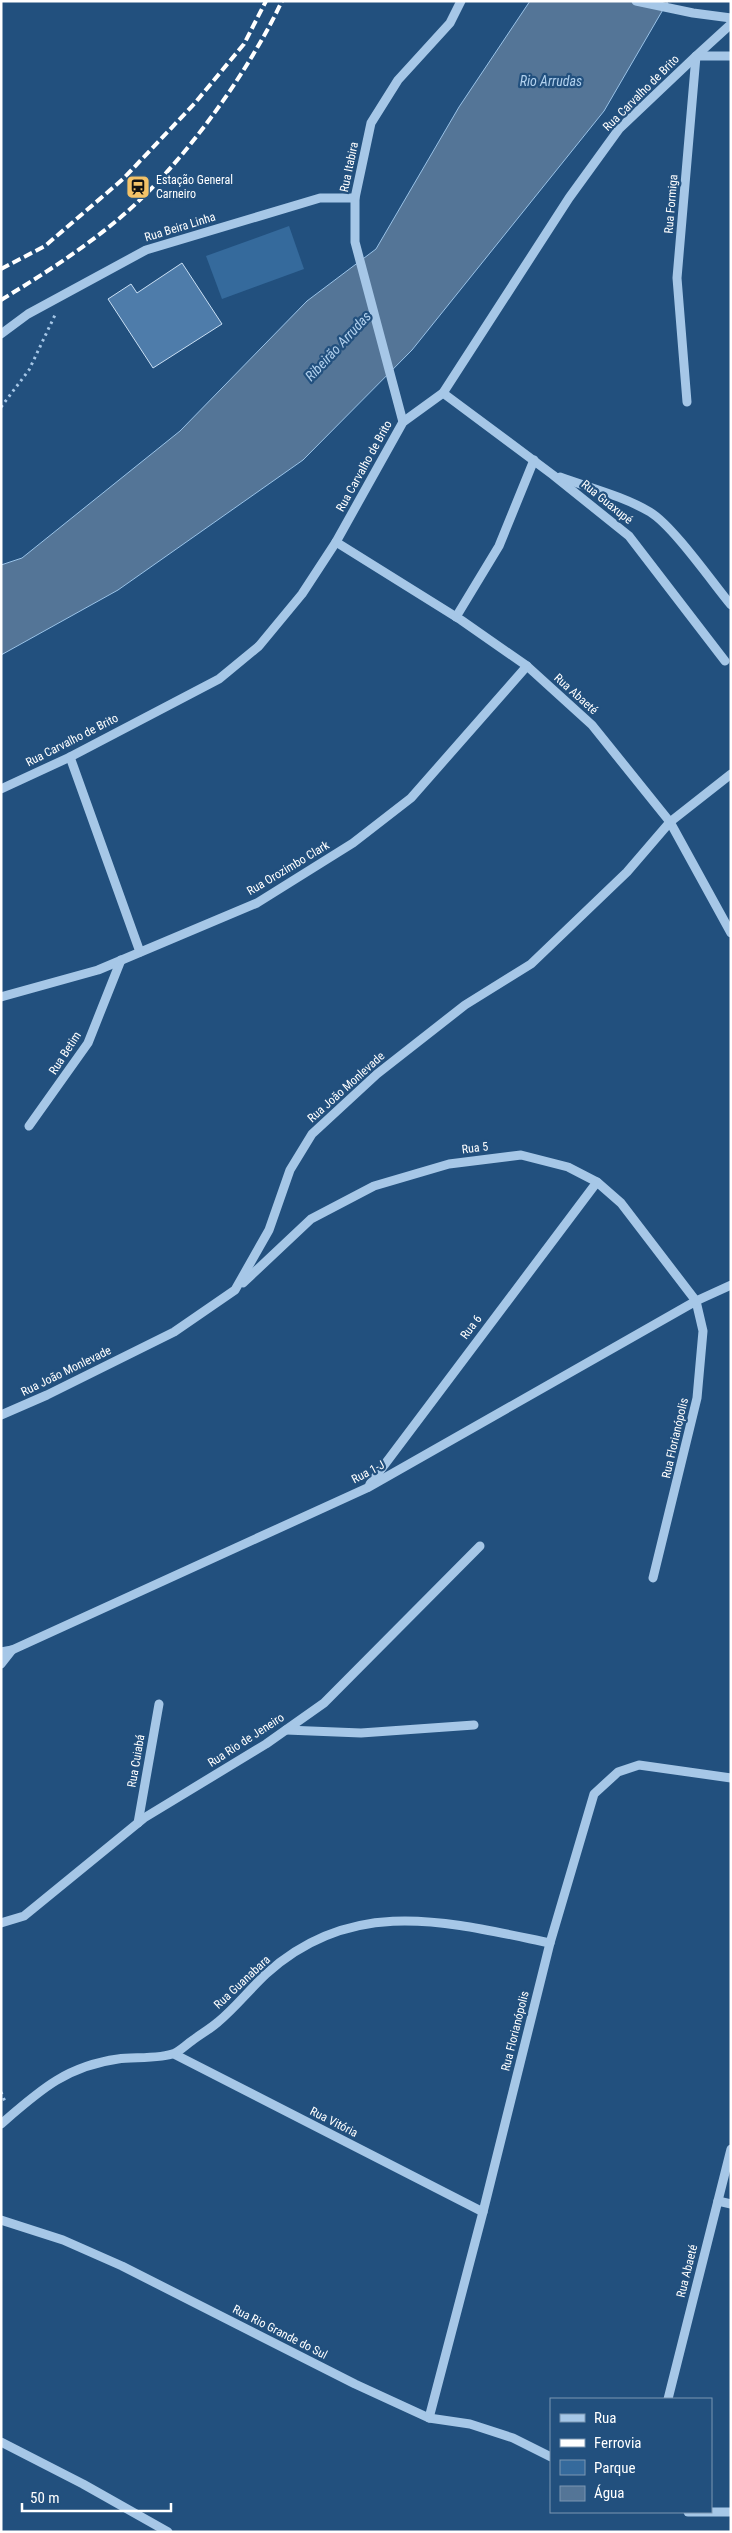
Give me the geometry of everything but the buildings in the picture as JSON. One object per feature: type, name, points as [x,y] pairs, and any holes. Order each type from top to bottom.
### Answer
[{"type":"street","points":[[636,1],[687,12],[731,18]]},
{"type":"street","name":"Rua Itabira","points":[[403,422],[356,242],[355,198],[371,123],[398,80],[450,23],[460,3]]},
{"type":"street","points":[[696,56],[731,24]]},
{"type":"street","name":"Rua Carvalho de Brito","points":[[1,789],[70,757],[219,679],[259,646],[302,594],[336,542],[403,422],[443,393],[569,198],[619,129],[696,56],[731,56]]},
{"type":"street","name":"Rua Formiga","points":[[687,402],[677,278],[696,56]]},
{"type":"street","name":"Rua Beira Linha","points":[[1,334],[28,314],[146,250],[320,198],[355,198]]},
{"type":"street","name":"Rua Guaxupé","points":[[443,393],[534,460],[629,536],[725,661]]},
{"type":"street","points":[[456,617],[499,546],[534,460]]},
{"type":"street","points":[[553,475],[627,501],[651,513],[665,524],[731,605]]},
{"type":"street","name":"Rua Abaeté","points":[[336,542],[456,617],[527,666],[592,725],[670,822],[731,933]]},
{"type":"street","name":"Rua Orozimbo Clark","points":[[1,997],[98,970],[257,903],[353,843],[411,798],[527,666]]},
{"type":"street","points":[[70,757],[140,952]]},
{"type":"street","name":"Rua João Monlevade","points":[[1,1415],[47,1395],[174,1332],[235,1290],[269,1230],[290,1170],[312,1134],[377,1074],[465,1005],[532,964],[627,872],[670,822],[731,774]]},
{"type":"street","name":"Rua Betim","points":[[29,1126],[88,1043],[120,960]]},
{"type":"street","name":"Rua 5","points":[[235,1290],[311,1219],[383,1184],[449,1164],[521,1155],[568,1167],[597,1182],[621,1204],[696,1301]]},
{"type":"street","name":"Rua 6","points":[[367,1488],[597,1182]]},
{"type":"street","name":"Rua 1-J","points":[[1,1652],[12,1650],[367,1488],[696,1301],[731,1285]]},
{"type":"street","name":"Rua Florianópolis","points":[[653,1578],[697,1398],[703,1332],[696,1301]]},
{"type":"street","name":"Rua Rio de Jeneiro","points":[[1,1923],[24,1916],[138,1823],[286,1730],[324,1703],[480,1546]]},
{"type":"street","points":[[1,1664],[12,1650]]},
{"type":"street","name":"Rua Cuiabá","points":[[138,1823],[159,1704]]},
{"type":"street","points":[[286,1730],[361,1734],[474,1725]]},
{"type":"street","name":"Rua Florianópolis","points":[[429,2418],[550,1943],[594,1794],[618,1772],[639,1765],[731,1778]]},
{"type":"street","name":"Rua Guanabara","points":[[174,2054],[218,2022],[267,1973],[298,1951],[327,1936],[359,1924],[387,1920],[461,1925],[550,1943]]},
{"type":"street","points":[[1,2124],[61,2076],[84,2067],[117,2059],[174,2054]]},
{"type":"street","name":"Rua Vitória","points":[[174,2054],[483,2212]]},
{"type":"street","name":"Rua Abaeté","points":[[668,2398],[731,2149]]},
{"type":"street","points":[[718,2201],[731,2204]]},
{"type":"street","name":"Rua Rio Grande do Sul","points":[[1,2220],[63,2240],[122,2266],[355,2384],[429,2418],[470,2424],[513,2438],[550,2456]]},
{"type":"street","points":[[1,2442],[83,2484],[168,2532]]},
{"type":"street","points":[[712,2512],[731,2512]]},
{"type":"path","points":[[1,407],[28,370],[66,293]]},
{"type":"green space","points":[[289,226],[304,269],[222,299],[206,256]]},
{"type":"water","name":"Rio Arrudas","points":[[530,1],[668,1],[604,111],[412,350],[303,460],[118,590],[1,655],[1,565],[22,558],[180,431],[307,301],[376,249],[459,107]]},
{"type":"railway","points":[[1,269],[45,246],[123,179],[195,103],[244,44],[266,1]]},
{"type":"railway","points":[[1,300],[59,264],[96,237],[131,208],[166,173],[204,127],[239,77],[270,26],[282,1]]},
{"type":"place","name":"Estação General Carneiro","points":[[138,187]]},
{"type":"water label","name":"Ribeirão Arrudas","points":[[338,346]]}]
